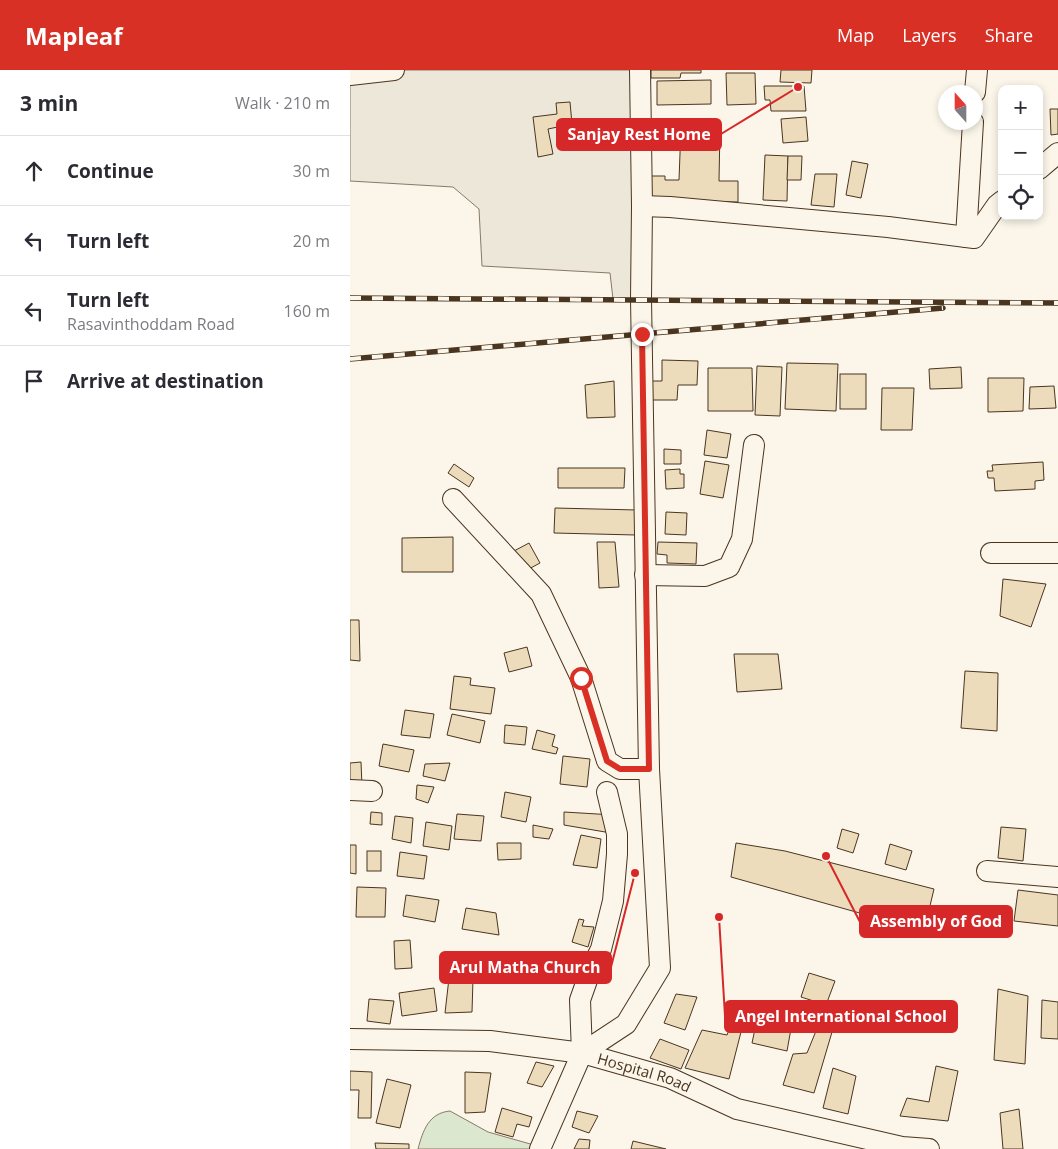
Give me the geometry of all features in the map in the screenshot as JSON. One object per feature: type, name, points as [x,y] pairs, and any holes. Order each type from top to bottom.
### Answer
[{"type":"street","points":[[350,75],[394,70]]},
{"type":"street","points":[[582,1052],[626,1024],[660,968],[649,769],[641,299],[640,70]]},
{"type":"street","points":[[976,85],[977,70]]},
{"type":"street","points":[[966,237],[973,130]]},
{"type":"street","points":[[1043,166],[1058,153]]},
{"type":"street","points":[[642,206],[888,227],[974,238],[998,204]]},
{"type":"street","points":[[645,575],[705,576],[728,567],[742,539],[754,445]]},
{"type":"street","points":[[453,498],[541,594],[581,678],[607,761],[620,769],[649,769]]},
{"type":"street","points":[[991,553],[1058,553]]},
{"type":"street","points":[[350,790],[372,790]]},
{"type":"street","points":[[540,1149],[582,1052],[580,1000],[591,969],[601,950],[613,900],[617,834],[607,792]]},
{"type":"street","points":[[988,870],[1058,877]]},
{"type":"street","name":"Hospital Road","points":[[350,1039],[490,1041],[582,1052],[670,1078],[737,1109],[902,1148],[929,1149]]},
{"type":"green space","points":[[450,1111],[488,1132],[541,1147],[540,1149],[418,1149],[422,1135],[432,1119],[443,1112]]},
{"type":"shaded area","points":[[394,70],[632,70],[641,299],[613,299],[610,273],[482,266],[479,209],[453,187],[350,181],[350,75]]},
{"type":"building","points":[[651,70],[701,70],[701,73],[681,73],[680,78],[651,78]]},
{"type":"building","points":[[781,70],[812,70],[811,83],[780,82]]},
{"type":"building","points":[[726,73],[755,73],[756,104],[727,105]]},
{"type":"building","points":[[711,80],[711,104],[657,105],[657,81]]},
{"type":"building","points":[[764,86],[804,86],[806,111],[771,111],[770,100],[765,100]]},
{"type":"building","points":[[570,102],[572,124],[548,129],[553,154],[538,157],[533,117],[557,114],[556,103]]},
{"type":"building","points":[[1050,109],[1058,109],[1058,134],[1051,135]]},
{"type":"building","points":[[806,117],[808,141],[783,143],[781,119]]},
{"type":"building","points":[[681,127],[720,128],[719,181],[738,181],[738,202],[664,201],[649,198],[650,176],[665,176],[665,180],[679,180]]},
{"type":"building","points":[[765,155],[788,156],[787,201],[763,200]]},
{"type":"building","points":[[788,156],[802,156],[801,180],[787,180]]},
{"type":"building","points":[[852,161],[868,164],[861,198],[846,195]]},
{"type":"building","points":[[815,174],[837,174],[834,207],[811,205]]},
{"type":"building","points":[[662,360],[698,361],[697,385],[678,385],[677,400],[652,400],[652,381],[662,381]]},
{"type":"building","points":[[787,363],[838,364],[836,411],[785,409]]},
{"type":"building","points":[[757,366],[782,367],[780,416],[755,415]]},
{"type":"building","points":[[961,367],[962,388],[930,389],[929,369]]},
{"type":"building","points":[[708,368],[752,368],[753,411],[708,411]]},
{"type":"building","points":[[840,374],[866,374],[866,409],[840,409]]},
{"type":"building","points":[[988,378],[1024,378],[1023,411],[988,412]]},
{"type":"building","points":[[614,381],[615,417],[587,418],[585,385]]},
{"type":"building","points":[[1054,386],[1056,408],[1029,409],[1030,387]]},
{"type":"building","points":[[882,388],[914,388],[912,430],[881,430]]},
{"type":"building","points":[[707,430],[731,434],[727,458],[704,455]]},
{"type":"building","points":[[664,449],[681,450],[681,464],[664,464]]},
{"type":"building","points":[[705,461],[729,465],[723,498],[700,494]]},
{"type":"building","points":[[1043,462],[1044,480],[1035,481],[1035,489],[995,491],[994,478],[988,478],[987,471],[993,471],[992,465]]},
{"type":"building","points":[[454,464],[474,478],[469,487],[448,473]]},
{"type":"building","points":[[558,468],[625,468],[624,488],[558,488]]},
{"type":"building","points":[[680,469],[680,474],[684,474],[684,488],[666,489],[665,470]]},
{"type":"building","points":[[555,508],[637,510],[636,535],[554,533]]},
{"type":"building","points":[[666,512],[687,513],[686,535],[665,534]]},
{"type":"building","points":[[453,537],[453,572],[402,572],[402,538]]},
{"type":"building","points":[[597,542],[615,542],[619,587],[599,588]]},
{"type":"building","points":[[658,542],[697,543],[696,564],[667,563],[667,555],[657,554]]},
{"type":"building","points":[[529,543],[540,563],[525,571],[514,551]]},
{"type":"building","points":[[1003,579],[1046,584],[1031,627],[1000,616]]},
{"type":"building","points":[[350,620],[359,620],[360,661],[350,660]]},
{"type":"building","points":[[527,647],[532,666],[509,672],[504,653]]},
{"type":"building","points":[[734,654],[778,654],[782,689],[737,692]]},
{"type":"building","points":[[965,671],[998,673],[997,731],[961,728]]},
{"type":"building","points":[[454,676],[471,678],[470,685],[495,688],[491,714],[450,709]]},
{"type":"building","points":[[405,710],[434,714],[430,738],[401,735]]},
{"type":"building","points":[[452,714],[485,721],[480,743],[447,735]]},
{"type":"building","points":[[505,725],[527,727],[525,745],[504,743]]},
{"type":"building","points":[[537,730],[555,735],[552,746],[558,748],[556,754],[532,749]]},
{"type":"building","points":[[383,744],[414,750],[409,772],[379,766]]},
{"type":"building","points":[[563,756],[590,759],[587,787],[560,784]]},
{"type":"building","points":[[361,762],[362,786],[350,786],[350,763]]},
{"type":"building","points":[[450,763],[445,781],[423,776],[425,764]]},
{"type":"building","points":[[417,785],[434,787],[428,803],[416,799]]},
{"type":"building","points":[[505,792],[531,797],[526,822],[501,817]]},
{"type":"building","points":[[371,812],[382,813],[382,825],[370,824]]},
{"type":"building","points":[[564,812],[614,815],[617,834],[564,825]]},
{"type":"building","points":[[457,814],[484,816],[481,841],[454,839]]},
{"type":"building","points":[[395,816],[413,818],[411,843],[392,839]]},
{"type":"building","points":[[426,822],[452,826],[449,850],[423,846]]},
{"type":"building","points":[[533,825],[553,829],[549,839],[533,837]]},
{"type":"building","points":[[1001,827],[1026,829],[1023,861],[998,858]]},
{"type":"building","points":[[842,829],[859,834],[853,853],[837,848]]},
{"type":"building","points":[[581,835],[601,839],[597,868],[573,865]]},
{"type":"building","points":[[497,843],[521,843],[521,859],[498,860]]},
{"type":"building","points":[[736,843],[785,851],[934,889],[924,931],[731,877]]},
{"type":"building","points":[[890,844],[912,851],[906,870],[885,864]]},
{"type":"building","points":[[350,845],[356,845],[356,874],[350,873]]},
{"type":"building","points":[[367,851],[381,851],[381,871],[367,871]]},
{"type":"building","points":[[400,852],[427,856],[424,879],[397,876]]},
{"type":"building","points":[[357,887],[386,888],[385,917],[356,917]]},
{"type":"building","points":[[1018,890],[1058,895],[1058,926],[1014,921]]},
{"type":"building","points":[[406,895],[439,900],[435,922],[403,916]]},
{"type":"building","points":[[466,908],[496,913],[499,935],[462,929]]},
{"type":"building","points":[[579,919],[584,920],[582,926],[594,927],[588,947],[572,942]]},
{"type":"building","points":[[410,940],[412,968],[395,969],[394,941]]},
{"type":"building","points":[[809,973],[835,981],[826,1005],[801,997]]},
{"type":"building","points":[[449,978],[473,979],[472,1012],[445,1013]]},
{"type":"building","points":[[434,988],[437,1011],[402,1016],[399,993]]},
{"type":"building","points":[[998,989],[1028,996],[1025,1064],[994,1060]]},
{"type":"building","points":[[676,994],[697,997],[685,1030],[664,1023]]},
{"type":"building","points":[[369,999],[394,1001],[390,1024],[367,1021]]},
{"type":"building","points":[[1042,1000],[1058,1002],[1058,1039],[1041,1038]]},
{"type":"building","points":[[759,1010],[794,1012],[787,1051],[752,1043]]},
{"type":"building","points":[[732,1023],[741,1032],[729,1079],[685,1068],[702,1030],[727,1035]]},
{"type":"building","points":[[816,1031],[832,1032],[814,1093],[783,1085],[793,1054],[807,1053]]},
{"type":"building","points":[[660,1039],[689,1050],[681,1069],[650,1058]]},
{"type":"building","points":[[536,1062],[554,1066],[542,1087],[527,1083]]},
{"type":"building","points":[[936,1066],[958,1071],[948,1121],[900,1116],[907,1098],[929,1102]]},
{"type":"building","points":[[833,1068],[856,1076],[848,1114],[823,1108]]},
{"type":"building","points":[[350,1071],[372,1072],[371,1118],[358,1118],[359,1090],[350,1090]]},
{"type":"building","points":[[465,1072],[491,1073],[485,1112],[465,1113]]},
{"type":"building","points":[[387,1079],[411,1085],[400,1128],[376,1123]]},
{"type":"building","points":[[502,1108],[532,1117],[529,1127],[517,1124],[513,1137],[495,1132]]},
{"type":"building","points":[[1019,1109],[1023,1149],[1003,1149],[1000,1113]]},
{"type":"building","points":[[577,1111],[598,1116],[589,1133],[572,1127]]},
{"type":"building","points":[[579,1139],[590,1140],[589,1149],[574,1149]]},
{"type":"building","points":[[633,1141],[666,1149],[631,1149]]},
{"type":"building","points":[[375,1143],[409,1144],[409,1149],[376,1149]]},
{"type":"railway","points":[[350,298],[1058,303]]},
{"type":"railway","points":[[350,359],[943,308]]},
{"type":"place","name":"Sanjay Rest Home","points":[[798,87]]},
{"type":"place","name":"Assembly of God","points":[[826,856]]},
{"type":"place","name":"Arul Matha Church","points":[[635,873]]},
{"type":"place","name":"Angel International School","points":[[719,917]]},
{"type":"route","points":[[581,678],[607,761],[620,769],[649,769],[642,334]]}]
